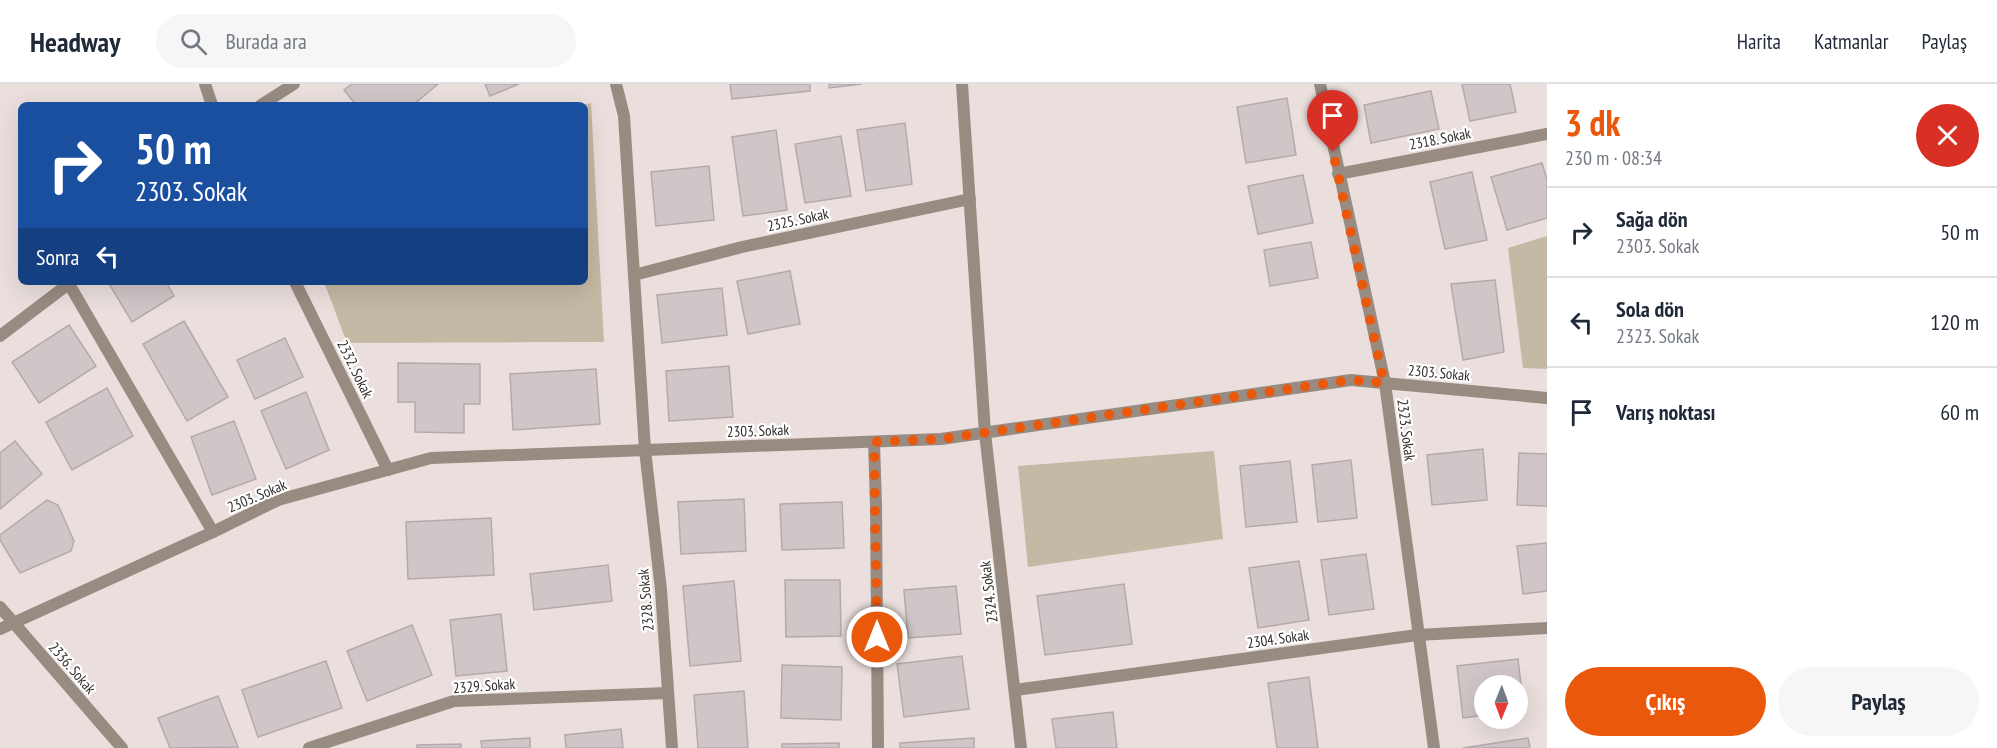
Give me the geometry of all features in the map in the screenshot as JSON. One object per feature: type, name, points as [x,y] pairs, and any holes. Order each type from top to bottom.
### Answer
[{"type":"street","points":[[205,84],[211,102]]},
{"type":"street","points":[[266,102],[294,84]]},
{"type":"street","name":"2328. Sokak","points":[[616,84],[624,116],[645,450],[661,590],[672,748]]},
{"type":"street","name":"2324. Sokak","points":[[962,84],[986,433],[1022,748]]},
{"type":"street","name":"2323. Sokak","points":[[1320,84],[1384,383],[1434,748]]},
{"type":"street","name":"2318. Sokak","points":[[1338,174],[1547,134]]},
{"type":"street","name":"2325. Sokak","points":[[634,275],[742,247],[970,199]]},
{"type":"street","points":[[0,336],[67,285]]},
{"type":"street","points":[[71,285],[213,532]]},
{"type":"street","name":"2332. Sokak","points":[[296,285],[388,470]]},
{"type":"street","name":"2303. Sokak","points":[[0,629],[278,500],[431,458],[941,439],[1351,380],[1547,398]]},
{"type":"street","points":[[874,442],[878,748]]},
{"type":"street","name":"2336. Sokak","points":[[0,607],[122,748]]},
{"type":"street","name":"2304. Sokak","points":[[1015,690],[1418,635],[1547,628]]},
{"type":"street","name":"2329. Sokak","points":[[309,748],[454,701],[668,693]]},
{"type":"shaded area","points":[[591,103],[604,342],[347,343],[325,285],[588,285],[588,104]]},
{"type":"shaded area","points":[[1547,236],[1547,369],[1523,368],[1508,248]]},
{"type":"shaded area","points":[[1214,451],[1223,539],[1028,567],[1018,466]]},
{"type":"building","points":[[352,84],[438,84],[417,102],[354,102],[344,90]]},
{"type":"building","points":[[485,84],[519,84],[490,96]]},
{"type":"building","points":[[730,84],[810,84],[810,91],[732,99]]},
{"type":"building","points":[[829,84],[862,84],[829,88]]},
{"type":"building","points":[[1462,84],[1510,84],[1516,112],[1470,121]]},
{"type":"building","points":[[1431,91],[1439,129],[1371,143],[1364,105]]},
{"type":"building","points":[[1287,98],[1296,155],[1246,163],[1237,107]]},
{"type":"building","points":[[905,123],[912,184],[866,191],[857,130]]},
{"type":"building","points":[[776,130],[787,210],[743,216],[732,137]]},
{"type":"building","points":[[841,136],[851,196],[805,203],[795,144]]},
{"type":"building","points":[[1542,163],[1547,180],[1547,218],[1507,230],[1491,177]]},
{"type":"building","points":[[709,166],[714,220],[656,226],[651,172]]},
{"type":"building","points":[[1472,172],[1487,240],[1445,249],[1430,182]]},
{"type":"building","points":[[1303,175],[1313,223],[1258,234],[1248,186]]},
{"type":"building","points":[[1311,242],[1318,278],[1270,286],[1264,250]]},
{"type":"building","points":[[790,271],[800,324],[748,334],[737,281]]},
{"type":"building","points":[[1495,280],[1504,352],[1463,360],[1451,284]]},
{"type":"building","points":[[110,285],[168,285],[174,296],[132,322]]},
{"type":"building","points":[[722,288],[727,335],[662,343],[657,295]]},
{"type":"building","points":[[184,321],[228,397],[187,421],[143,344]]},
{"type":"building","points":[[69,325],[96,366],[39,403],[12,362]]},
{"type":"building","points":[[285,338],[303,377],[255,399],[237,360]]},
{"type":"building","points":[[398,363],[480,364],[480,404],[464,404],[464,433],[415,432],[415,402],[398,402]]},
{"type":"building","points":[[729,366],[733,417],[669,421],[666,371]]},
{"type":"building","points":[[596,369],[600,424],[513,430],[510,374]]},
{"type":"building","points":[[107,388],[133,436],[72,470],[46,422]]},
{"type":"building","points":[[306,392],[329,450],[286,469],[261,411]]},
{"type":"building","points":[[234,421],[256,479],[212,495],[191,437]]},
{"type":"building","points":[[15,441],[42,474],[0,509],[0,453]]},
{"type":"building","points":[[1483,449],[1487,500],[1432,505],[1427,455]]},
{"type":"building","points":[[1519,453],[1547,454],[1547,506],[1517,505]]},
{"type":"building","points":[[1351,460],[1357,518],[1318,522],[1312,465]]},
{"type":"building","points":[[1290,461],[1297,522],[1246,527],[1240,466]]},
{"type":"building","points":[[744,499],[746,551],[681,554],[678,502]]},
{"type":"building","points":[[47,500],[58,505],[74,541],[71,551],[20,573],[0,540],[0,535]]},
{"type":"building","points":[[842,502],[844,548],[782,550],[780,504]]},
{"type":"building","points":[[491,518],[494,575],[408,579],[406,522]]},
{"type":"building","points":[[1547,543],[1547,591],[1523,594],[1517,546]]},
{"type":"building","points":[[1366,554],[1374,609],[1329,615],[1321,560]]},
{"type":"building","points":[[1299,561],[1309,620],[1258,628],[1249,568]]},
{"type":"building","points":[[608,565],[612,601],[534,610],[530,574]]},
{"type":"building","points":[[785,580],[840,580],[841,636],[786,637]]},
{"type":"building","points":[[734,581],[741,661],[690,666],[683,586]]},
{"type":"building","points":[[1124,584],[1132,644],[1045,655],[1037,596]]},
{"type":"building","points":[[956,586],[961,634],[908,638],[904,590]]},
{"type":"building","points":[[501,614],[507,671],[456,676],[450,620]]},
{"type":"building","points":[[412,625],[432,675],[367,701],[347,651]]},
{"type":"building","points":[[962,656],[969,709],[904,717],[897,664]]},
{"type":"building","points":[[1518,659],[1520,675],[1474,675],[1474,716],[1463,718],[1457,666]]},
{"type":"building","points":[[326,661],[342,708],[258,737],[242,690]]},
{"type":"building","points":[[782,665],[842,667],[841,720],[781,718]]},
{"type":"building","points":[[1309,677],[1318,748],[1277,748],[1268,683]]},
{"type":"building","points":[[744,691],[748,748],[698,748],[694,695]]},
{"type":"building","points":[[218,696],[238,747],[170,748],[158,718]]},
{"type":"building","points":[[1113,712],[1117,748],[1056,748],[1052,719]]},
{"type":"building","points":[[621,729],[623,748],[566,748],[565,735]]},
{"type":"building","points":[[530,738],[530,748],[482,748],[481,741]]},
{"type":"building","points":[[974,738],[974,748],[900,748],[900,743]]},
{"type":"building","points":[[1528,738],[1530,748],[1463,748]]},
{"type":"building","points":[[839,743],[839,748],[782,748],[782,744]]},
{"type":"building","points":[[461,744],[461,748],[417,748],[417,745]]},
{"type":"route","points":[[877,637],[874,442],[941,439],[1351,380],[1384,383],[1333,152]]}]
